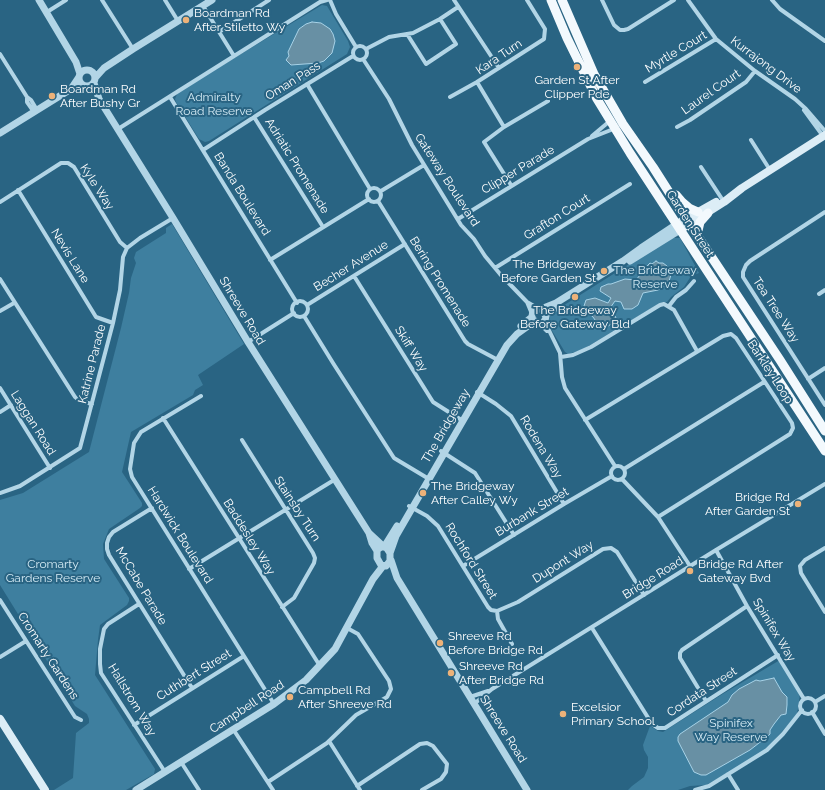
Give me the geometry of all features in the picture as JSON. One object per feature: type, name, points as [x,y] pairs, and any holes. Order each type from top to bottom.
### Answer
[{"type":"main road","name":"Garden Street","points":[[551,0],[567,38],[597,98],[614,117]]},
{"type":"main road","name":"Garden Street","points":[[562,0],[588,62],[641,170],[825,451]]},
{"type":"main road","name":"Garden Street","points":[[619,126],[653,167],[825,431]]},
{"type":"main road","points":[[697,235],[700,222],[723,200],[824,134]]},
{"type":"main road","points":[[653,167],[662,172],[682,202],[689,208],[698,212]]},
{"type":"main road","points":[[688,221],[698,212],[723,200]]},
{"type":"main road","points":[[688,221],[708,213]]},
{"type":"main road","name":"The Bridgeway","points":[[679,227],[688,221]]},
{"type":"main road","points":[[0,719],[45,790]]},
{"type":"street","points":[[39,0],[90,83]]},
{"type":"street","points":[[47,12],[66,0]]},
{"type":"street","points":[[102,0],[133,49]]},
{"type":"street","points":[[165,0],[178,21]]},
{"type":"street","points":[[0,133],[71,89],[90,83],[104,68],[212,0]]},
{"type":"street","points":[[219,32],[269,0]]},
{"type":"street","points":[[117,130],[320,2],[328,0],[356,47]]},
{"type":"street","points":[[454,0],[499,68]]},
{"type":"street","name":"Kara Turn","points":[[504,126],[477,82],[544,38],[545,29],[527,0]]},
{"type":"street","points":[[602,0],[614,25],[620,30],[624,30],[628,29],[674,0]]},
{"type":"street","name":"Kurrajong Drive","points":[[688,0],[716,39],[755,72],[795,98],[804,107],[824,134]]},
{"type":"street","points":[[772,0],[780,9],[825,41]]},
{"type":"street","points":[[203,6],[234,56]]},
{"type":"street","points":[[366,49],[389,37],[413,34],[458,7]]},
{"type":"street","points":[[407,34],[426,64],[456,44],[440,19]]},
{"type":"street","name":"Myrtle Court","points":[[645,82],[716,39]]},
{"type":"street","points":[[356,47],[359,46],[366,49]]},
{"type":"street","points":[[356,47],[353,52],[353,56],[356,58],[363,59],[367,53],[366,49]]},
{"type":"street","points":[[0,54],[27,97],[27,102],[35,111]]},
{"type":"street","name":"Oman Pass","points":[[203,150],[353,56]]},
{"type":"street","name":"Gateway Boulevard","points":[[363,59],[389,99],[412,145],[461,225],[474,239],[484,256],[527,302],[558,346],[565,388],[615,466]]},
{"type":"street","points":[[71,89],[84,73],[104,68]]},
{"type":"street","name":"Laurel Court","points":[[676,127],[690,120],[746,82],[755,72]]},
{"type":"street","points":[[84,73],[80,82],[90,83]]},
{"type":"street","points":[[450,97],[477,82]]},
{"type":"street","name":"Shreeve Road","points":[[90,83],[117,130],[173,218],[248,342],[380,551],[379,562],[388,561]]},
{"type":"street","points":[[307,84],[370,189]]},
{"type":"street","name":"Banda Boulevard","points":[[170,97],[297,303]]},
{"type":"street","points":[[511,185],[484,142],[504,126],[548,101]]},
{"type":"street","name":"Adriatic Promenade","points":[[254,117],[323,227]]},
{"type":"street","name":"Clipper Parade","points":[[588,139],[614,117]]},
{"type":"street","name":"Clipper Parade","points":[[458,219],[588,139],[619,126]]},
{"type":"street","points":[[750,140],[770,170]]},
{"type":"street","name":"Kyle Way","points":[[0,202],[61,163],[68,163],[74,167],[120,242],[127,248]]},
{"type":"street","points":[[381,191],[424,165]]},
{"type":"street","points":[[701,167],[723,200]]},
{"type":"street","name":"Grafton Court","points":[[495,268],[630,184]]},
{"type":"street","points":[[370,189],[376,188],[381,191]]},
{"type":"street","points":[[368,199],[367,193],[370,189]]},
{"type":"street","name":"Nevis Lane","points":[[18,190],[96,316],[113,323]]},
{"type":"street","points":[[368,199],[374,202],[378,201],[381,196],[381,191]]},
{"type":"street","points":[[270,260],[368,199]]},
{"type":"street","name":"Bering Promenade","points":[[378,201],[465,341],[497,360]]},
{"type":"street","name":"Tea Tree Way","points":[[825,212],[750,261],[742,272],[743,277],[825,405]]},
{"type":"street","points":[[127,248],[140,238],[173,218]]},
{"type":"street","name":"The Bridgeway","points":[[388,561],[396,536],[427,478],[477,393],[510,341],[556,302],[623,262],[641,248],[679,227]]},
{"type":"street","name":"Becher Avenue","points":[[306,305],[405,244]]},
{"type":"street","name":"Katrine Parade","points":[[0,493],[20,486],[80,448],[113,323],[120,290],[123,257],[127,248]]},
{"type":"street","name":"Skiff Way","points":[[354,276],[433,402],[461,420]]},
{"type":"street","points":[[0,280],[75,397],[80,401],[92,404]]},
{"type":"street","points":[[669,306],[676,297],[686,290],[694,281]]},
{"type":"street","points":[[819,294],[825,290]]},
{"type":"street","points":[[302,302],[306,305],[308,310],[304,316],[298,317],[294,313],[293,307],[297,303],[302,302]]},
{"type":"street","name":"Gateway Boulevard","points":[[527,302],[538,316]]},
{"type":"street","points":[[0,311],[14,303]]},
{"type":"street","points":[[561,357],[572,355],[591,347],[660,305],[669,306],[674,310],[697,351]]},
{"type":"street","points":[[248,342],[294,313]]},
{"type":"street","points":[[304,316],[394,458],[427,478]]},
{"type":"street","name":"Barkley Loop","points":[[585,420],[723,336],[731,334],[736,338],[792,423],[793,428],[790,434],[658,517]]},
{"type":"street","points":[[808,379],[825,368]]},
{"type":"street","points":[[624,469],[764,382]]},
{"type":"street","name":"Laggan Road","points":[[0,388],[50,468]]},
{"type":"street","name":"Rodena Way","points":[[477,393],[496,404],[511,416],[564,504]]},
{"type":"street","name":"Hardwick Boulevard","points":[[201,396],[141,432],[137,437],[130,463],[132,477],[274,704]]},
{"type":"street","points":[[0,412],[11,405]]},
{"type":"street","name":"Baddesley Way","points":[[163,418],[320,666]]},
{"type":"street","name":"Stainsby Turn","points":[[242,440],[285,510],[314,553],[314,563],[294,598],[282,607]]},
{"type":"street","points":[[443,452],[475,473],[514,535]]},
{"type":"street","points":[[615,466],[620,466],[624,469],[625,474],[622,478],[617,480],[612,476],[611,472],[615,466]]},
{"type":"street","name":"Burbank Street","points":[[463,566],[612,476]]},
{"type":"street","points":[[622,478],[658,517],[690,566]]},
{"type":"street","points":[[189,569],[334,480]]},
{"type":"street","name":"Bridge Road","points":[[474,704],[492,689],[825,484]]},
{"type":"street","name":"The Bridgeway","points":[[380,551],[411,507]]},
{"type":"street","name":"Rochford Street","points":[[411,507],[427,516],[438,526],[488,607],[497,611]]},
{"type":"street","name":"McCabe Parade","points":[[152,508],[113,532],[107,542],[107,549],[109,555],[192,688]]},
{"type":"street","name":"Dupont Way","points":[[497,611],[518,602],[603,549],[611,548],[617,552],[644,595]]},
{"type":"street","points":[[825,548],[806,560],[800,566],[801,573],[825,612]]},
{"type":"street","name":"Shreeve Road","points":[[380,551],[388,549],[388,561],[396,578],[525,789]]},
{"type":"street","name":"Spinifex Way","points":[[716,550],[747,606],[804,698]]},
{"type":"street","name":"Campbell Road","points":[[136,790],[274,704],[302,683],[320,666],[335,649],[338,641],[347,628],[372,579],[380,551]]},
{"type":"street","name":"Campbell Road","points":[[372,579],[388,561]]},
{"type":"street","name":"Cromarty Gardens","points":[[0,600],[75,717],[81,720]]},
{"type":"street","name":"Hallstrom Way","points":[[139,604],[108,624],[104,629],[100,649],[100,664],[102,672],[165,772]]},
{"type":"street","points":[[706,701],[680,658],[680,653],[682,650],[747,606]]},
{"type":"street","points":[[497,611],[498,619],[512,644]]},
{"type":"street","points":[[268,782],[329,741],[356,714],[387,697],[391,689],[389,681],[358,634],[347,628]]},
{"type":"street","name":"Cordata Street","points":[[592,628],[652,724],[658,728],[665,728],[778,655]]},
{"type":"street","points":[[0,657],[26,641]]},
{"type":"street","name":"Cuthbert Street","points":[[134,725],[244,656]]},
{"type":"street","name":"Bridge Road","points":[[470,697],[492,689]]},
{"type":"street","points":[[815,702],[825,696]]},
{"type":"street","points":[[812,712],[807,713],[802,710],[800,703],[804,698],[810,698],[815,702]]},
{"type":"street","points":[[812,712],[815,707],[815,702]]},
{"type":"street","points":[[695,790],[709,786],[767,750],[783,734],[802,710]]},
{"type":"street","points":[[812,712],[825,734]]},
{"type":"street","points":[[233,729],[273,790]]},
{"type":"street","points":[[329,741],[358,788],[420,744],[427,743],[433,746],[447,764],[446,772],[441,779],[422,790]]},
{"type":"street","points":[[181,762],[199,790]]},
{"type":"street","points":[[728,774],[738,790]]},
{"type":"green space","name":"Admiralty Road Reserve","points":[[322,5],[327,6],[348,41],[350,47],[347,54],[209,141],[205,142],[199,139],[176,102],[175,99],[178,92]]},
{"type":"green space","name":"Cromarty Gardens Reserve","points":[[172,224],[244,344],[198,375],[203,385],[195,390],[193,395],[131,432],[122,472],[142,503],[142,506],[109,529],[103,544],[104,559],[129,598],[129,601],[127,605],[100,625],[95,675],[155,769],[154,774],[126,790],[54,790],[73,778],[76,733],[89,723],[89,719],[87,714],[75,706],[0,585],[0,500],[23,493],[89,452],[121,328],[131,278],[136,263],[134,258],[136,252],[166,233],[166,228]]},
{"type":"green space","name":"The Bridgeway Reserve","points":[[680,238],[699,273],[691,276],[684,287],[667,302],[660,303],[582,350],[568,354],[565,352],[551,329],[549,321],[550,314],[669,239]]},
{"type":"green space","name":"Spinifex Way Reserve","points":[[780,660],[800,694],[797,715],[766,749],[730,772],[706,785],[690,786],[678,790],[628,790],[644,777],[648,768],[648,757],[643,745],[650,726],[663,732]]},
{"type":"shaded area","points":[[312,22],[321,23],[330,29],[335,41],[332,53],[324,61],[318,63],[291,65],[286,60],[289,56],[288,52],[299,29]]},
{"type":"shaded area","points":[[656,261],[667,266],[671,275],[668,284],[658,290],[643,293],[638,305],[632,309],[624,309],[621,302],[615,301],[608,311],[615,316],[616,321],[602,330],[593,317],[585,310],[584,306],[586,300],[595,298],[608,303],[611,298],[600,291],[601,287],[625,279],[636,280],[650,263],[652,264]]},
{"type":"shaded area","points":[[774,678],[782,692],[787,697],[787,705],[786,714],[781,715],[770,730],[770,734],[750,750],[706,775],[701,775],[694,772],[678,741],[680,734],[728,702],[732,695],[739,689],[756,680],[760,681]]},
{"type":"place","name":"Boardman Rd After Stiletto Wy","points":[[186,20]]},
{"type":"place","name":"Garden St After Clipper Pde","points":[[577,67]]},
{"type":"place","name":"Boardman Rd After Bushy Gr","points":[[52,96]]},
{"type":"place","name":"The Bridgeway Before Garden St","points":[[604,271]]},
{"type":"place","name":"The Bridgeway Before Gateway Bld","points":[[575,297]]},
{"type":"place","name":"The Bridgeway After Calley Wy","points":[[423,493]]},
{"type":"place","name":"Bridge Rd After Garden St","points":[[798,504]]},
{"type":"place","name":"Bridge Rd After Gateway Bvd","points":[[690,571]]},
{"type":"place","name":"Shreeve Rd Before Bridge Rd","points":[[440,643]]},
{"type":"place","name":"Shreeve Rd After Bridge Rd","points":[[451,673]]},
{"type":"place","name":"Campbell Rd After Shreeve Rd","points":[[290,697]]},
{"type":"place","name":"Excelsior Primary School","points":[[563,714]]}]
